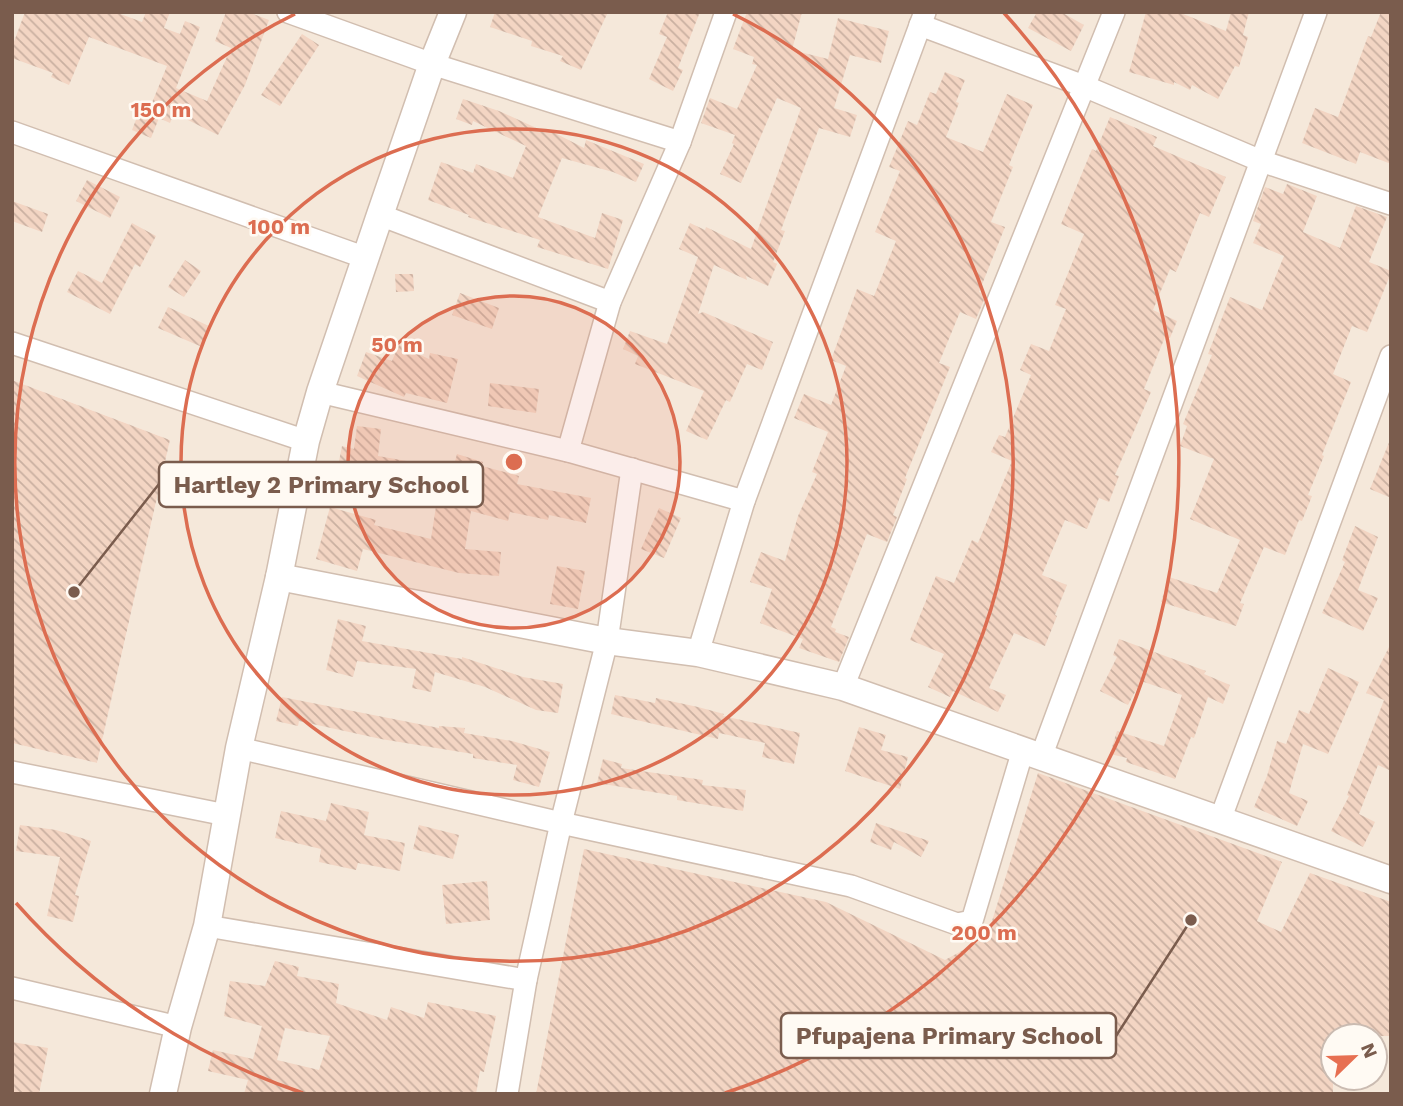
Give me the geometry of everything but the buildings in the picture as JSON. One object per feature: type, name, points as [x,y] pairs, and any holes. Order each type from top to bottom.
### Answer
[{"type":"street","points":[[288,12],[432,65],[680,142]]},
{"type":"street","points":[[163,1094],[178,1027],[207,926],[239,748],[279,577],[306,441],[380,215],[453,12]]},
{"type":"street","points":[[568,451],[610,302],[680,142],[726,12]]},
{"type":"street","points":[[843,687],[1114,12]]},
{"type":"street","points":[[239,748],[561,823],[852,886],[957,924],[972,921],[1032,754],[1316,12]]},
{"type":"street","points":[[698,653],[744,501],[922,19],[1261,161],[1391,204]]},
{"type":"street","points":[[12,132],[366,258]]},
{"type":"street","points":[[380,215],[610,302]]},
{"type":"street","points":[[12,343],[306,441]]},
{"type":"street","points":[[1220,820],[1391,356]]},
{"type":"street","points":[[320,392],[568,451],[744,501]]},
{"type":"street","points":[[507,1094],[526,980],[561,823],[607,640],[632,469]]},
{"type":"street","points":[[279,577],[607,640],[698,653],[843,687],[1391,880]]},
{"type":"street","points":[[12,772],[226,815]]},
{"type":"street","points":[[207,926],[526,980]]},
{"type":"street","points":[[12,988],[178,1027]]},
{"type":"shaded area","points":[[12,12],[1391,12],[1391,1094],[12,1094],[12,743],[97,763],[170,440],[12,380]]},
{"type":"place","name":"Hartley 2 Primary School","points":[[74,592]]},
{"type":"place","name":"Pfupajena Primary School","points":[[1191,920]]}]
